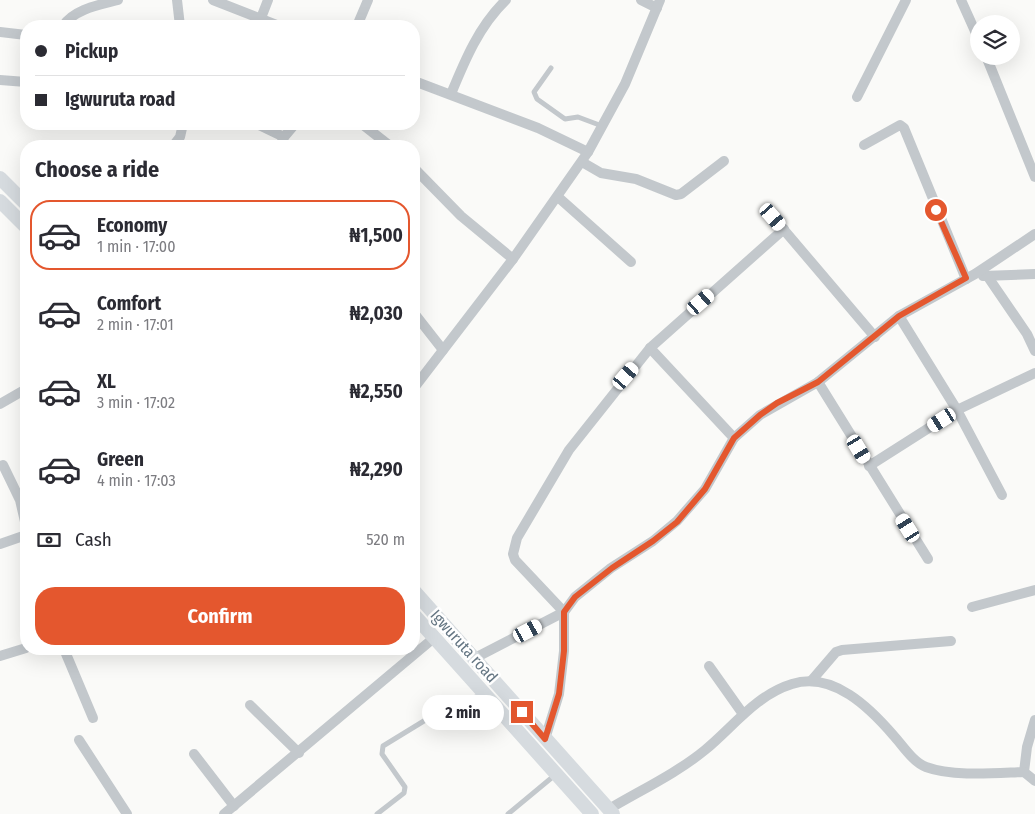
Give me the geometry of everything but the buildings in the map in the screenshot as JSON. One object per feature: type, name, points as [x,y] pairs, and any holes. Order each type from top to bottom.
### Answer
[{"type":"main road","points":[[0,178],[20,198]]},
{"type":"main road","points":[[0,201],[20,221]]},
{"type":"main road","name":"Igwuruta road","points":[[420,598],[611,811]]},
{"type":"main road","name":"Igwuruta road","points":[[420,621],[592,814]]},
{"type":"street","points":[[67,20],[89,8],[118,0]]},
{"type":"street","points":[[177,0],[179,20]]},
{"type":"street","points":[[213,0],[266,20]]},
{"type":"street","points":[[261,18],[268,0]]},
{"type":"street","points":[[360,20],[368,0]]},
{"type":"street","points":[[451,94],[480,32],[506,0]]},
{"type":"street","points":[[420,380],[514,259],[588,152],[625,84],[659,4],[641,0]]},
{"type":"street","points":[[857,97],[906,0]]},
{"type":"street","points":[[962,0],[970,19]]},
{"type":"street","points":[[0,32],[20,34]]},
{"type":"street","points":[[990,65],[1035,177]]},
{"type":"street","points":[[0,80],[20,82]]},
{"type":"street","points":[[420,83],[538,128],[588,152]]},
{"type":"street","points":[[864,145],[895,127],[900,125],[904,128],[971,276]]},
{"type":"street","points":[[265,130],[279,140]]},
{"type":"street","points":[[370,130],[382,140]]},
{"type":"street","points":[[582,162],[601,173],[636,179],[676,195],[681,194],[724,162]]},
{"type":"street","points":[[420,174],[461,216],[514,259]]},
{"type":"street","points":[[558,197],[631,262]]},
{"type":"street","points":[[773,217],[875,336]]},
{"type":"street","points":[[545,739],[559,694],[564,651],[564,612],[515,560],[514,554],[517,538],[570,450],[650,348],[784,229]]},
{"type":"street","points":[[475,658],[564,612],[575,597],[597,579],[653,541],[677,522],[705,489],[734,438],[777,403],[818,382],[899,316],[971,276],[1035,234]]},
{"type":"street","points":[[971,276],[988,277],[1035,274]]},
{"type":"street","points":[[988,277],[1027,334],[1035,351]]},
{"type":"street","points":[[899,316],[957,410],[1002,495]]},
{"type":"street","points":[[420,321],[443,350]]},
{"type":"street","points":[[650,348],[734,438]]},
{"type":"street","points":[[869,466],[957,410],[1035,373]]},
{"type":"street","points":[[818,382],[928,559]]},
{"type":"street","points":[[0,404],[20,392]]},
{"type":"street","points":[[3,465],[20,500]]},
{"type":"street","points":[[0,544],[20,537]]},
{"type":"street","points":[[972,607],[1035,590]]},
{"type":"street","points":[[420,650],[435,637]]},
{"type":"street","points":[[812,680],[836,652],[842,650],[951,641]]},
{"type":"street","points":[[0,656],[20,650]]},
{"type":"street","points":[[67,655],[93,718]]},
{"type":"street","points":[[224,814],[414,655]]},
{"type":"street","points":[[709,666],[743,714]]},
{"type":"street","points":[[611,811],[705,750],[743,714],[769,695],[792,684],[812,680],[847,693],[868,708],[908,753],[926,767],[971,774],[1024,772],[1035,781]]},
{"type":"street","points":[[250,705],[299,753]]},
{"type":"street","points":[[1024,772],[1027,747],[1035,720]]},
{"type":"street","points":[[79,740],[127,814]]},
{"type":"street","points":[[194,754],[234,806]]},
{"type":"lane","points":[[551,68],[534,92],[537,99],[565,119],[578,117],[602,126]]},
{"type":"lane","points":[[378,814],[404,793],[405,786],[382,754],[384,746],[450,705],[485,694]]},
{"type":"lane","points":[[508,814],[555,774]]},
{"type":"route","points":[[522,712],[545,739],[559,694],[564,651],[564,612],[575,597],[599,577],[653,541],[677,522],[705,489],[734,438],[777,403],[818,382],[899,316],[966,278],[936,210]]}]
